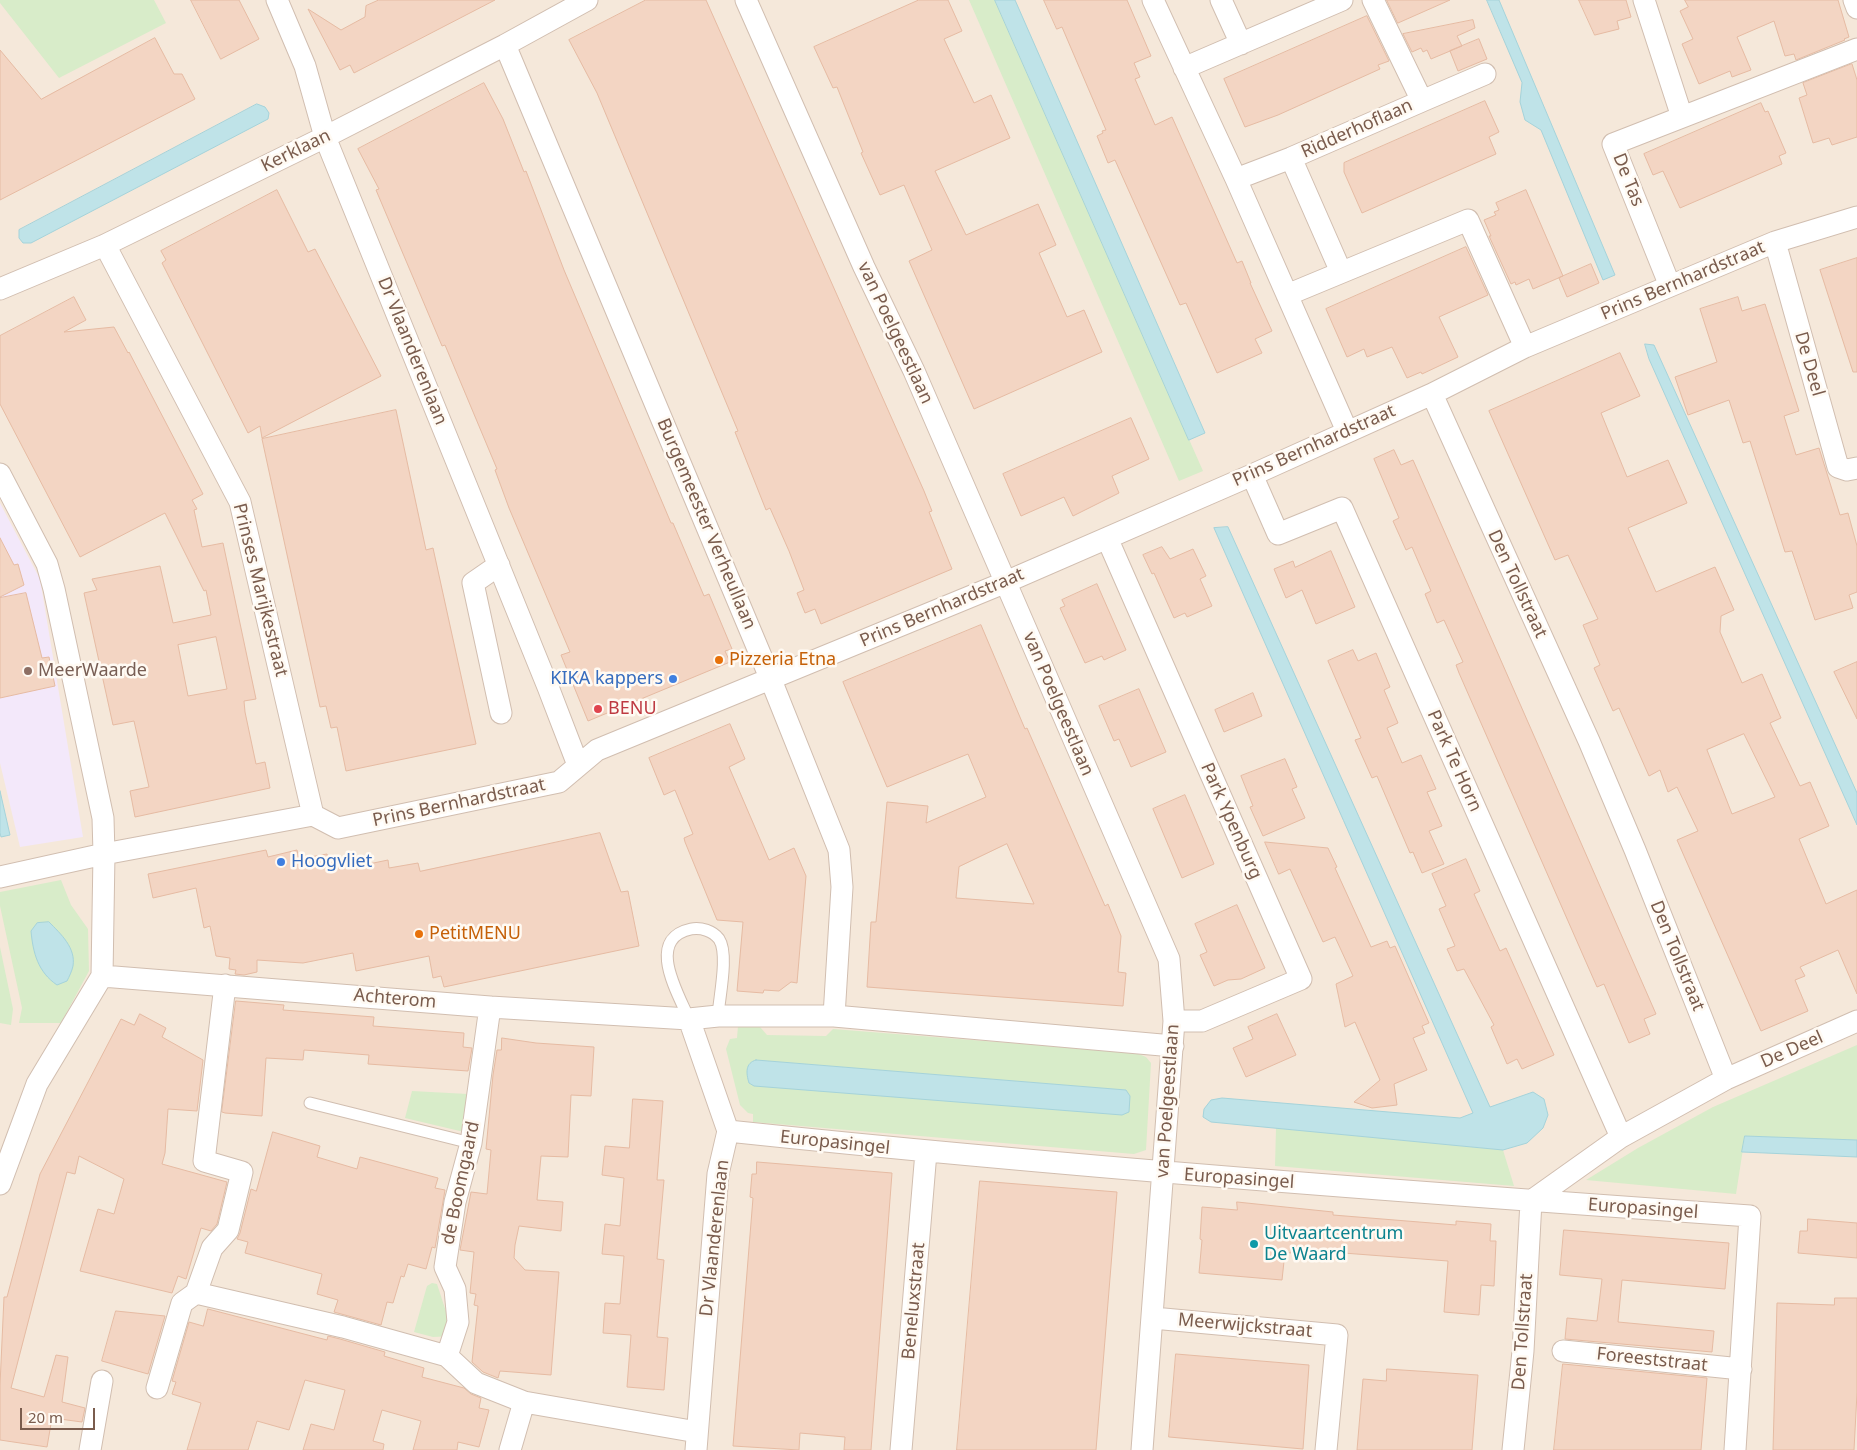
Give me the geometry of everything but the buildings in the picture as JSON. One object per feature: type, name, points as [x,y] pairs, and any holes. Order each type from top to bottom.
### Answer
[{"type":"street","name":"Dr Vlaanderenlaan","points":[[278,0],[305,66],[325,137],[578,765]]},
{"type":"street","name":"van Poelgeestlaan","points":[[746,0],[864,267],[914,371],[1169,959],[1174,1021],[1173,1046],[1142,1450]]},
{"type":"street","points":[[1153,0],[1236,179],[1347,431]]},
{"type":"street","points":[[1221,0],[1241,44]]},
{"type":"street","points":[[1184,68],[1342,0]]},
{"type":"street","name":"Ridderhoflaan","points":[[1372,0],[1422,101]]},
{"type":"street","points":[[1644,0],[1682,117]]},
{"type":"street","points":[[1854,0],[1857,8]]},
{"type":"street","name":"Kerklaan","points":[[0,289],[105,245],[325,137],[505,45],[582,1]]},
{"type":"street","name":"Burgemeester Verheullaan","points":[[505,45],[771,680],[839,850],[842,887],[834,1016]]},
{"type":"street","name":"De Tas","points":[[1670,286],[1613,144],[1857,49]]},
{"type":"street","name":"Ridderhoflaan","points":[[1236,179],[1291,158],[1485,74]]},
{"type":"street","name":"Ridderhoflaan","points":[[1291,158],[1341,272]]},
{"type":"street","name":"Prins Bernhardstraat","points":[[313,815],[338,828],[559,782],[597,750],[1006,582],[1252,475],[1432,394],[1525,346],[1775,242],[1857,217]]},
{"type":"street","points":[[1287,295],[1468,220],[1525,346]]},
{"type":"street","name":"De Deel","points":[[1775,242],[1838,467],[1847,470],[1857,468]]},
{"type":"street","name":"Prinses Marijkestraat","points":[[105,245],[240,502],[313,815]]},
{"type":"street","name":"Den Tollstraat","points":[[1432,394],[1593,750],[1726,1079]]},
{"type":"street","points":[[0,474],[47,564],[54,589],[103,818],[104,854],[102,976],[37,1084],[1,1179]]},
{"type":"street","name":"Park Te Horn","points":[[1252,475],[1278,534],[1342,508],[1621,1137]]},
{"type":"street","name":"Park Ypenburg","points":[[1107,538],[1300,980],[1202,1022],[1174,1021]]},
{"type":"street","points":[[498,565],[473,582],[501,714]]},
{"type":"street","points":[[0,877],[104,854],[313,815]]},
{"type":"street","name":"Achterom","points":[[102,976],[689,1020]]},
{"type":"street","points":[[157,1388],[182,1303],[196,1293],[212,1248],[228,1230],[242,1172],[204,1161],[225,985]]},
{"type":"street","name":"de Boomgaard","points":[[447,1356],[458,1322],[455,1288],[445,1267],[454,1202],[471,1143],[490,1006]]},
{"type":"street","points":[[728,1131],[689,1020],[718,1016],[834,1016],[1173,1046]]},
{"type":"street","name":"De Deel","points":[[1726,1079],[1857,1020]]},
{"type":"street","points":[[1531,1201],[1621,1137],[1726,1079]]},
{"type":"street","name":"Dr Vlaanderenlaan","points":[[696,1441],[718,1174],[728,1131]]},
{"type":"street","name":"Europasingel","points":[[728,1131],[926,1152],[1163,1173],[1750,1216],[1740,1368]]},
{"type":"street","name":"Beneluxstraat","points":[[901,1450],[926,1152]]},
{"type":"street","name":"Den Tollstraat","points":[[1513,1450],[1523,1351],[1531,1201]]},
{"type":"street","points":[[196,1293],[343,1328],[447,1356],[476,1382],[524,1402],[696,1441]]},
{"type":"street","name":"Meerwijckstraat","points":[[1153,1318],[1337,1335],[1326,1450]]},
{"type":"street","name":"Foreeststraat","points":[[1563,1351],[1740,1368]]},
{"type":"street","points":[[1735,1450],[1740,1368]]},
{"type":"street","points":[[90,1450],[102,1382]]},
{"type":"street","points":[[510,1450],[524,1402]]},
{"type":"lane","points":[[689,1020],[667,965],[667,947],[678,933],[693,928],[706,930],[719,940],[723,955],[718,1016]]},
{"type":"lane","points":[[310,1103],[471,1143]]},
{"type":"shaded area","points":[[0,0],[1857,0],[1857,1450],[0,1450]]},
{"type":"shaded area","name":"MeerWaarde","points":[[0,503],[40,579],[83,837],[20,847],[0,763]]},
{"type":"green space","points":[[0,0],[154,0],[166,23],[59,78],[0,3]]},
{"type":"green space","points":[[969,0],[995,0],[1203,471],[1179,481]]},
{"type":"green space","points":[[61,880],[71,905],[88,929],[89,971],[61,1023],[19,1023],[22,1008],[0,906],[0,892]]},
{"type":"green space","points":[[0,947],[13,1009],[11,1025],[0,1023]]},
{"type":"green space","points":[[738,1026],[760,1027],[767,1035],[826,1036],[833,1029],[1136,1053],[1146,1057],[1151,1063],[1146,1150],[1134,1154],[753,1122],[753,1114],[748,1113],[740,1105],[726,1049],[730,1039],[737,1038]],"holes":[[[756,1060],[1126,1090],[1130,1096]]]},
{"type":"green space","points":[[1857,1045],[1857,1140],[1745,1136],[1736,1194],[1586,1180],[1638,1148],[1713,1107]]},
{"type":"green space","points":[[412,1091],[468,1094],[464,1132],[405,1118]]},
{"type":"green space","points":[[1276,1128],[1503,1150],[1514,1186],[1275,1166]]},
{"type":"green space","points":[[432,1283],[437,1284],[454,1336],[433,1337],[414,1332],[427,1286]]},
{"type":"water","points":[[995,0],[1015,0],[1205,433],[1189,440]]},
{"type":"water","points":[[1487,0],[1499,0],[1615,275],[1603,280],[1541,130],[1525,120],[1520,102],[1522,83]]},
{"type":"water","points":[[257,104],[265,107],[269,113],[268,119],[31,243],[23,243],[19,238],[19,230]]},
{"type":"water","points":[[1645,344],[1654,345],[1857,793],[1857,825],[1649,359]]},
{"type":"water","points":[[1228,527],[1490,1107],[1533,1092],[1544,1099],[1548,1115],[1543,1128],[1527,1143],[1503,1150],[1211,1122],[1203,1117],[1204,1109],[1211,1100],[1222,1098],[1460,1118],[1473,1113],[1214,528]]},
{"type":"water","points":[[0,791],[10,835],[1,837],[0,833]]},
{"type":"water","points":[[49,922],[67,942],[73,959],[73,968],[67,981],[57,985],[41,968],[35,954],[32,939],[31,931],[37,923]]},
{"type":"water","points":[[756,1060],[1126,1090],[1130,1096],[1129,1112],[1122,1115],[754,1086],[749,1083],[747,1072],[750,1063]]},
{"type":"water","points":[[1745,1136],[1857,1140],[1857,1157],[1742,1152]]},
{"type":"place","name":"Pizzeria Etna","points":[[719,660]]},
{"type":"place","name":"MeerWaarde","points":[[28,671]]},
{"type":"place","name":"KIKA kappers","points":[[673,679]]},
{"type":"place","name":"BENU","points":[[598,709]]},
{"type":"place","name":"Hoogvliet","points":[[281,862]]},
{"type":"place","name":"PetitMENU","points":[[419,934]]},
{"type":"place","name":"Uitvaartcentrum De Waard","points":[[1254,1244]]}]
